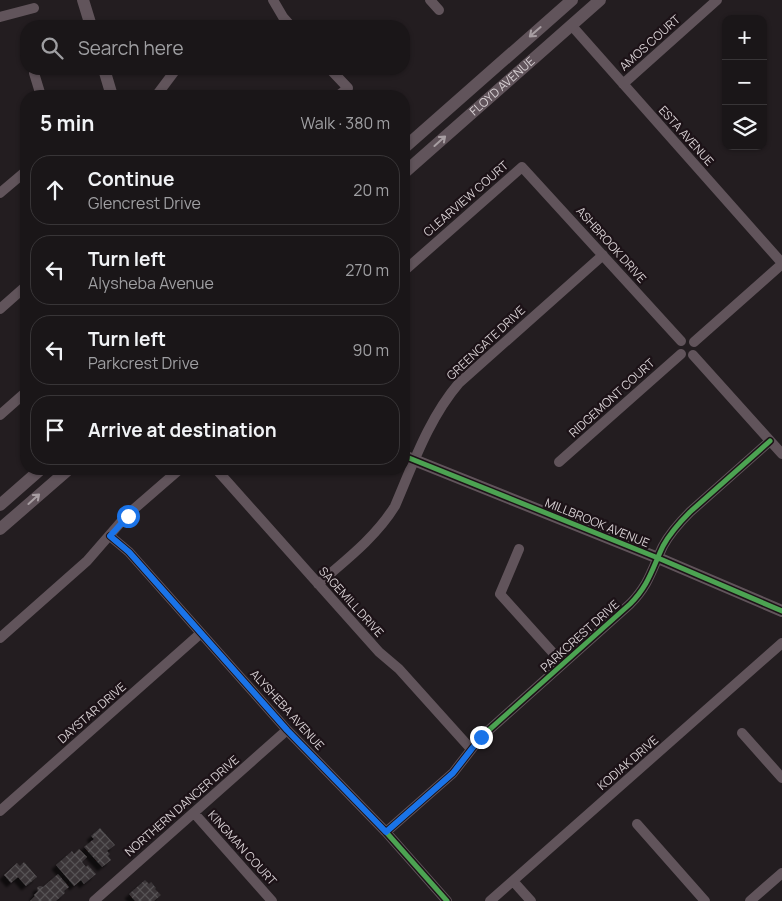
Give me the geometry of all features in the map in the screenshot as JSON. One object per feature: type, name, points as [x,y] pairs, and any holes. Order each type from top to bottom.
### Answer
[{"type":"street","points":[[83,0],[89,20]]},
{"type":"street","points":[[273,0],[286,20]]},
{"type":"street","points":[[430,0],[439,10]]},
{"type":"street","name":"FLOYD AVENUE","points":[[410,143],[572,0]]},
{"type":"street","name":"FLOYD AVENUE","points":[[410,168],[600,0]]},
{"type":"street","name":"AMOS COURT","points":[[623,84],[717,0]]},
{"type":"street","points":[[0,17],[34,8]]},
{"type":"street","name":"ESTA AVENUE","points":[[572,26],[782,264]]},
{"type":"street","points":[[35,75],[39,90]]},
{"type":"street","points":[[106,75],[110,90]]},
{"type":"street","points":[[160,90],[172,75]]},
{"type":"street","points":[[336,75],[348,88],[346,90]]},
{"type":"street","name":"ASHBROOK DRIVE","points":[[522,167],[681,341]]},
{"type":"street","name":"CLEARVIEW COURT","points":[[410,266],[522,167]]},
{"type":"street","points":[[0,193],[20,176]]},
{"type":"street","name":"GREENGATE DRIVE","points":[[410,457],[447,398],[459,383],[603,255]]},
{"type":"street","points":[[694,342],[782,264]]},
{"type":"street","points":[[0,309],[20,291]]},
{"type":"street","points":[[688,338],[694,342],[696,350],[693,355],[687,357],[681,354],[678,348],[681,341],[688,338]]},
{"type":"street","name":"RIDGEMONT COURT","points":[[560,462],[681,354]]},
{"type":"street","points":[[693,355],[782,454]]},
{"type":"street","points":[[0,415],[20,397]]},
{"type":"street","name":"PARKCREST DRIVE","points":[[386,832],[453,773],[471,749],[489,730],[637,597],[648,580],[664,545],[684,517],[770,441]]},
{"type":"street","name":"MILLBROOK AVENUE","points":[[410,459],[658,558],[782,611]]},
{"type":"street","points":[[0,505],[34,475]]},
{"type":"street","points":[[0,530],[61,475]]},
{"type":"street","points":[[0,638],[88,561],[128,516],[173,475]]},
{"type":"street","name":"SAGEMILL DRIVE","points":[[221,475],[379,652],[399,669],[471,749]]},
{"type":"street","name":"GREENGATE DRIVE","points":[[318,584],[375,534],[387,520],[395,506],[404,475]]},
{"type":"street","name":"ALYSHEBA AVENUE","points":[[110,536],[129,552],[287,730],[386,832],[447,901]]},
{"type":"street","points":[[519,549],[500,594],[563,664]]},
{"type":"street","name":"DAYSTAR DRIVE","points":[[0,811],[201,633]]},
{"type":"street","name":"KODIAK DRIVE","points":[[490,901],[782,644]]},
{"type":"street","name":"NORTHERN DANCER DRIVE","points":[[96,900],[287,730]]},
{"type":"street","points":[[742,733],[782,778]]},
{"type":"street","name":"KINGMAN COURT","points":[[194,812],[272,901]]},
{"type":"street","points":[[637,824],[706,901]]},
{"type":"street","points":[[750,901],[782,873]]},
{"type":"street","points":[[513,881],[531,901]]},
{"type":"building","points":[[100,828],[115,845],[107,851],[110,854],[108,856],[111,860],[102,867],[84,847],[94,839],[91,836]]},
{"type":"building","points":[[79,849],[87,857],[82,862],[86,867],[88,865],[96,874],[84,884],[81,880],[74,886],[56,865],[72,851],[74,854]]},
{"type":"building","points":[[24,862],[37,877],[26,886],[18,877],[11,883],[4,875],[17,863],[20,866]]},
{"type":"building","points":[[58,874],[69,887],[64,891],[65,893],[56,901],[30,901],[38,891],[37,888],[39,886],[43,887]]},
{"type":"building","points":[[145,880],[149,884],[151,882],[161,895],[154,901],[135,901],[129,894]]},
{"type":"cycle path","points":[[386,832],[453,773],[481,737],[630,604],[646,583],[663,546],[679,524],[770,441]]},
{"type":"cycle path","points":[[410,458],[658,558],[782,611]]},
{"type":"cycle path","points":[[110,536],[129,552],[287,730],[386,832],[447,901]]},
{"type":"route","points":[[128,516],[110,536],[129,552],[287,730],[386,832],[446,780],[481,737]]}]
